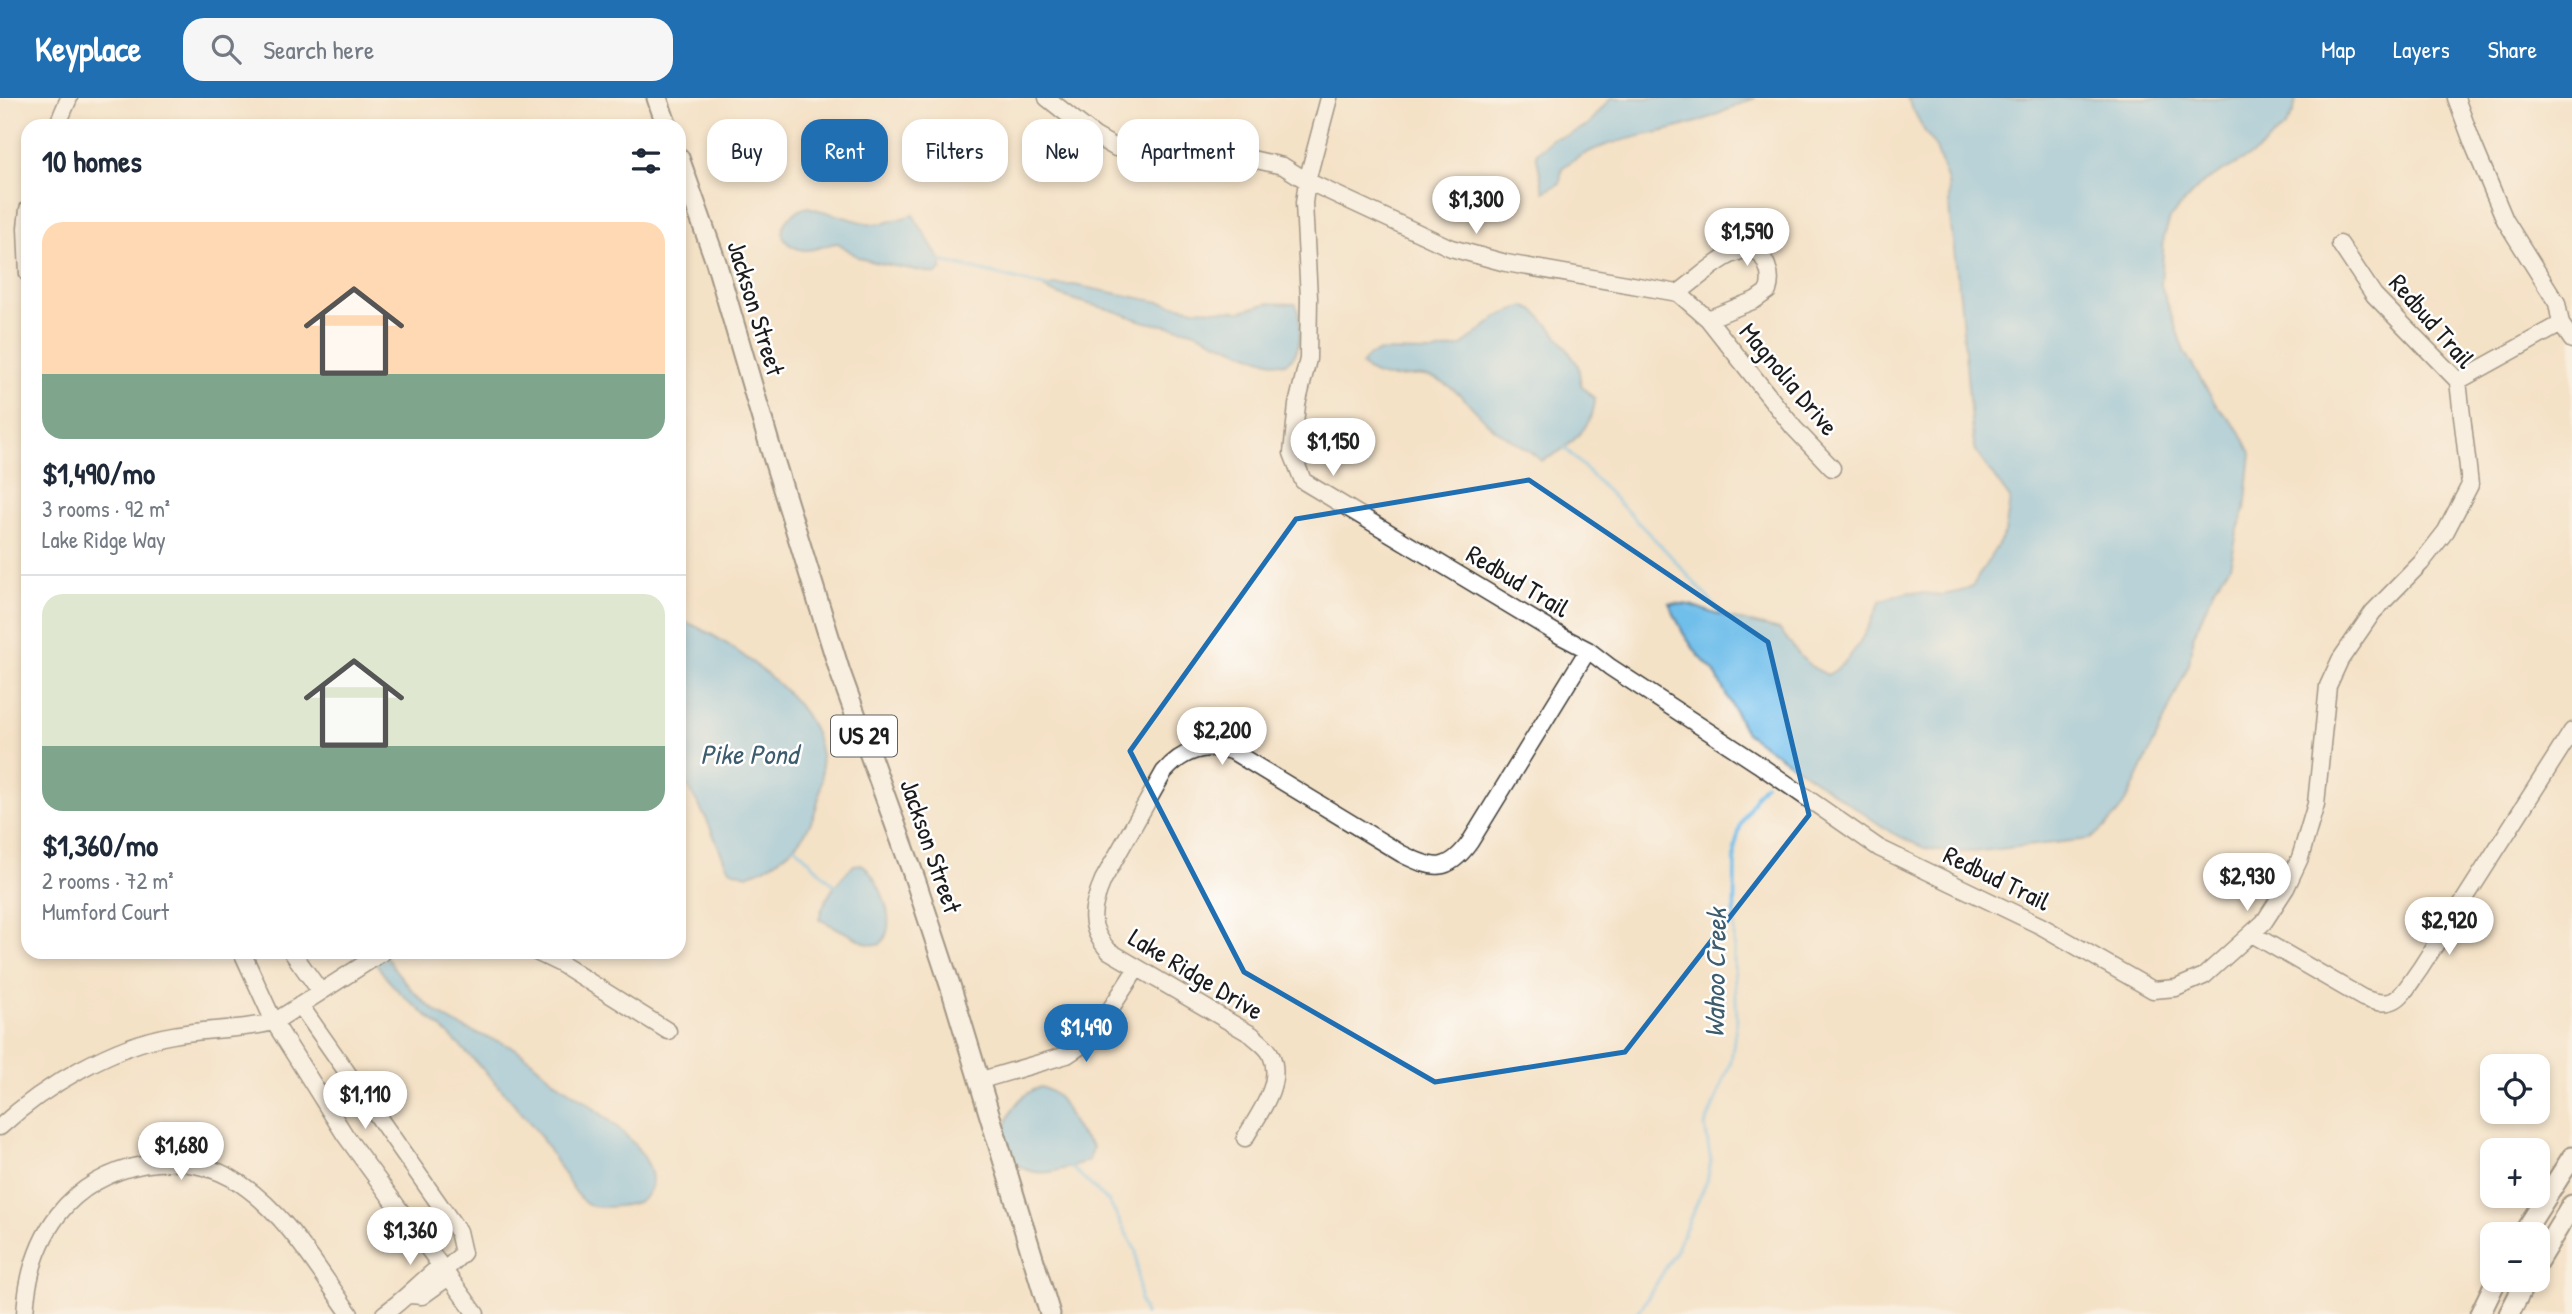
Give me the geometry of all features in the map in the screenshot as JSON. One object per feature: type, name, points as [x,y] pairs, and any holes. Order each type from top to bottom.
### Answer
[{"type":"main road","name":"Jackson Street","points":[[686,178],[716,262],[840,672],[915,879],[951,988],[1050,1314]]},
{"type":"main road","points":[[2531,1222],[2572,1157]]},
{"type":"main road","points":[[2550,1241],[2572,1205]]},
{"type":"main road","points":[[2480,1314],[2491,1292]]},
{"type":"main road","points":[[2509,1314],[2520,1292]]},
{"type":"street","points":[[60,119],[69,98]]},
{"type":"street","points":[[1047,98],[1095,136],[1116,148],[1139,151],[1176,149],[1234,155],[1283,166],[1307,181],[1451,248],[1506,263],[1678,293]]},
{"type":"street","name":"Redbud Trail","points":[[1329,98],[1307,181],[1304,203],[1310,298],[1308,359],[1297,405],[1292,453],[1303,481],[1588,650],[1879,848],[2041,926],[2153,990],[2176,988],[2204,976],[2264,922],[2286,888],[2300,858],[2316,804],[2328,686],[2373,612],[2439,541],[2470,485],[2458,381],[2374,295],[2340,244]]},
{"type":"street","points":[[2456,98],[2505,219],[2557,303],[2561,324],[2572,340]]},
{"type":"street","name":"Magnolia Drive","points":[[1708,319],[1755,300],[1769,291],[1770,274],[1764,258],[1756,249],[1746,248],[1720,262],[1678,293],[1708,319],[1794,428],[1832,468]]},
{"type":"street","points":[[2458,381],[2561,324]]},
{"type":"street","name":"Lake Ridge Drive","points":[[1245,1138],[1269,1096],[1276,1069],[1271,1053],[1252,1035],[1109,951],[1097,938],[1093,926],[1094,910],[1103,880],[1164,772],[1174,760],[1203,748],[1218,747],[1232,751],[1402,855],[1414,861],[1438,866],[1451,864],[1470,842],[1588,650]]},
{"type":"street","points":[[2252,934],[2363,998],[2378,1003],[2391,1003],[2401,995],[2420,969],[2572,732]]},
{"type":"street","points":[[245,959],[274,1022],[345,1135],[475,1314]]},
{"type":"street","points":[[297,959],[320,991]]},
{"type":"street","points":[[0,1127],[22,1107],[109,1056],[172,1035],[257,1027],[274,1022],[372,959]]},
{"type":"street","points":[[566,959],[668,1031]]},
{"type":"street","points":[[978,1082],[1067,1055],[1091,1038],[1137,968]]},
{"type":"street","points":[[300,1005],[458,1231],[463,1253],[422,1296],[410,1295],[384,1314]]},
{"type":"street","points":[[25,1314],[26,1290],[32,1263],[59,1214],[79,1193],[102,1178],[124,1169],[174,1162],[217,1172],[239,1182],[264,1202],[285,1224],[350,1314]]},
{"type":"highlighted area","points":[[1529,480],[1768,642],[1809,815],[1625,1052],[1435,1082],[1244,972],[1130,751],[1296,519]]},
{"type":"water","points":[[1611,98],[1755,98],[1682,127],[1611,144],[1578,157],[1562,168],[1560,183],[1544,192],[1536,154],[1553,138],[1568,135],[1588,125]]},
{"type":"water","points":[[1907,98],[2296,98],[2294,112],[2285,127],[2254,154],[2204,182],[2171,216],[2164,236],[2161,285],[2184,351],[2216,405],[2240,431],[2251,453],[2245,510],[2230,566],[2215,587],[2193,637],[2189,664],[2129,796],[2118,813],[2090,839],[1972,852],[1948,852],[1924,848],[1892,833],[1746,733],[1714,671],[1698,655],[1683,633],[1669,603],[1691,605],[1715,614],[1780,630],[1801,657],[1827,675],[1845,662],[1852,653],[1881,600],[1909,592],[1942,595],[1962,591],[1973,585],[2005,533],[2010,499],[1976,452],[1972,433],[1948,182],[1936,148]]},
{"type":"water","points":[[808,207],[869,224],[885,223],[913,215],[941,261],[942,269],[936,274],[873,262],[858,257],[838,243],[808,250],[790,245],[783,233],[784,226],[793,214]]},
{"type":"water","points":[[1054,285],[1074,285],[1195,309],[1241,311],[1268,303],[1296,304],[1300,327],[1298,345],[1291,359],[1285,363],[1269,361],[1193,331],[1142,321],[1045,289]]},
{"type":"water","points":[[1524,306],[1535,311],[1554,331],[1578,365],[1581,386],[1595,399],[1590,419],[1577,437],[1560,451],[1541,461],[1492,427],[1446,384],[1428,377],[1381,376],[1361,365],[1368,356],[1380,351],[1434,352],[1462,346],[1497,317]]},
{"type":"water","name":"Pike Pond","points":[[686,622],[721,640],[782,688],[810,722],[818,741],[822,762],[821,785],[815,812],[805,834],[780,859],[747,875],[731,870],[726,864],[707,820],[686,784]]},
{"type":"water","points":[[862,864],[881,891],[888,915],[885,937],[879,945],[868,944],[819,919],[824,903],[837,883],[854,865]]},
{"type":"water","points":[[374,959],[388,959],[408,986],[448,1020],[519,1051],[607,1119],[639,1150],[649,1167],[652,1183],[645,1197],[634,1203],[616,1206],[597,1207],[585,1203],[538,1133],[517,1107],[449,1035],[395,988]]},
{"type":"water","points":[[1041,1087],[1057,1096],[1076,1128],[1093,1147],[1089,1161],[1042,1173],[1021,1167],[1011,1158],[1005,1132],[1008,1118],[1027,1094]]},
{"type":"waterway","points":[[941,261],[1048,287]]},
{"type":"waterway","points":[[1565,448],[1668,553],[1723,615]]},
{"type":"waterway","name":"Wahoo Creek","points":[[1635,1314],[1673,1256],[1707,1181],[1711,1161],[1705,1126],[1731,1061],[1737,1018],[1734,966],[1735,847],[1741,824],[1765,784]]},
{"type":"waterway","points":[[795,847],[835,886]]},
{"type":"waterway","points":[[1070,1166],[1109,1202],[1136,1251],[1140,1300],[1145,1314]]}]
